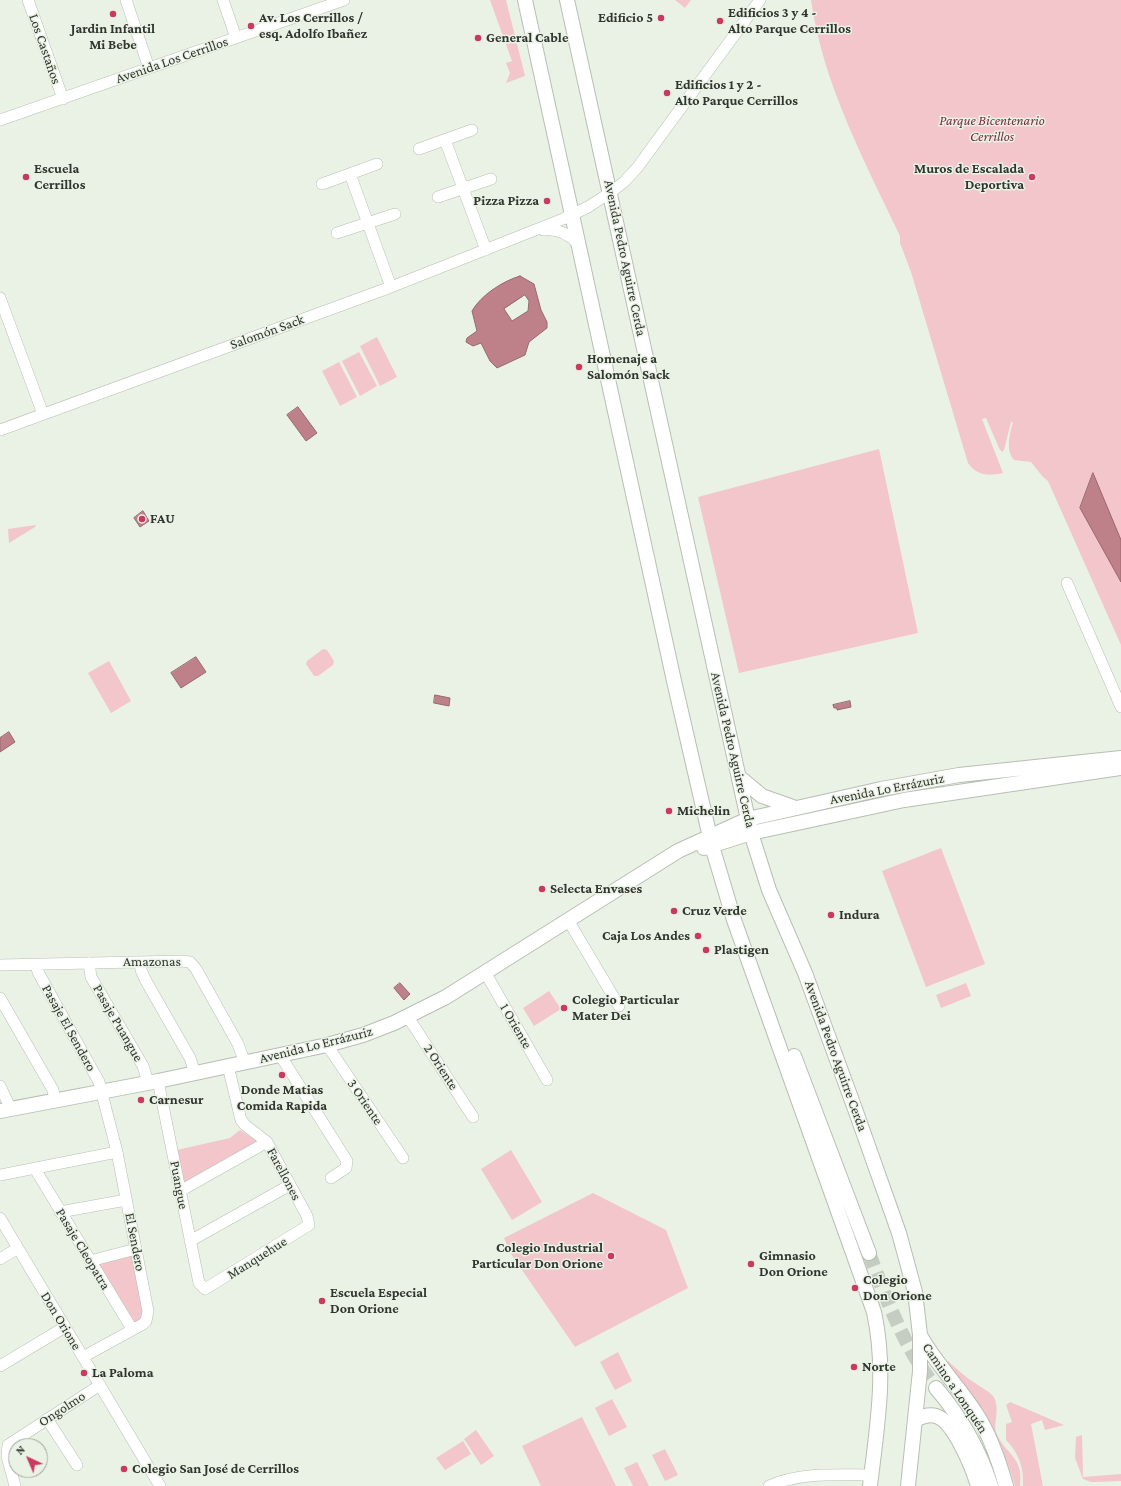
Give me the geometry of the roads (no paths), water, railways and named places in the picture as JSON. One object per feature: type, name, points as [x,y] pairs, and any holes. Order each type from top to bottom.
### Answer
[{"type":"main road","points":[[525,0],[573,215],[636,514],[711,840],[734,920],[874,1312],[880,1339],[882,1376],[870,1480]]},
{"type":"main road","name":"Avenida Pedro Aguirre Cerda","points":[[568,0],[611,192],[665,448],[751,833],[770,890],[806,972],[899,1233],[915,1292],[920,1335],[920,1371],[908,1486]]},
{"type":"main road","name":"Avenida Lo Errázuriz","points":[[6,1110],[245,1063],[327,1045],[363,1035],[408,1017],[434,1004],[664,861],[711,840],[748,819],[793,807],[881,789],[973,773],[1121,758]]},
{"type":"main road","name":"Avenida Lo Errázuriz","points":[[711,840],[926,796],[1040,782],[1121,768]]},
{"type":"main road","points":[[739,777],[762,796],[793,807]]},
{"type":"main road","points":[[734,920],[767,987],[869,1253]]},
{"type":"main road","name":"Camino a Lonquén","points":[[920,1335],[935,1361],[982,1424],[993,1446],[1006,1486]]},
{"type":"main road","points":[[936,1388],[955,1411],[972,1438],[991,1486]]},
{"type":"main road","name":"Camino a Lonquén","points":[[915,1420],[930,1415],[937,1416],[944,1420],[966,1455],[978,1486]]},
{"type":"street","name":"Los Castaños","points":[[28,0],[62,99]]},
{"type":"street","points":[[126,0],[149,68]]},
{"type":"street","points":[[223,0],[236,38]]},
{"type":"street","name":"Avenida Los Cerrillos","points":[[0,120],[236,38],[321,4],[344,0]]},
{"type":"street","name":"Salomón Sack","points":[[0,430],[534,232],[573,215],[611,192],[624,182],[637,168],[760,0]]},
{"type":"street","points":[[419,149],[472,130]]},
{"type":"street","points":[[445,140],[486,250]]},
{"type":"street","points":[[322,184],[377,164]]},
{"type":"street","points":[[350,174],[390,286]]},
{"type":"street","points":[[438,198],[491,179]]},
{"type":"street","points":[[337,233],[395,214]]},
{"type":"street","name":"Salomón Sack","points":[[534,232],[556,230],[569,235],[579,244]]},
{"type":"street","points":[[0,298],[43,414]]},
{"type":"street","points":[[1067,583],[1121,707]]},
{"type":"street","points":[[568,920],[619,1006]]},
{"type":"street","name":"Amazonas","points":[[0,965],[182,961],[193,965],[238,1044],[245,1063]]},
{"type":"street","points":[[140,962],[146,981],[190,1058],[195,1073]]},
{"type":"street","name":"Pasaje Puangue","points":[[89,963],[91,977],[153,1082]]},
{"type":"street","name":"Pasaje El Sendero","points":[[36,964],[38,972],[97,1077],[102,1092]]},
{"type":"street","name":"1 Oriente","points":[[485,972],[547,1080]]},
{"type":"street","points":[[0,998],[53,1090],[56,1100]]},
{"type":"street","name":"2 Oriente","points":[[408,1017],[473,1117]]},
{"type":"street","name":"3 Oriente","points":[[327,1045],[403,1158]]},
{"type":"street","points":[[280,1055],[347,1161],[346,1168],[331,1178]]},
{"type":"street","name":"Farellones","points":[[228,1066],[242,1120],[245,1125],[264,1138],[267,1142],[309,1222]]},
{"type":"street","name":"Puangue","points":[[153,1082],[180,1191],[199,1283],[202,1288]]},
{"type":"street","points":[[0,1086],[6,1110]]},
{"type":"street","name":"El Sendero","points":[[83,1357],[146,1321],[148,1311],[117,1152],[102,1092]]},
{"type":"street","points":[[180,1191],[267,1142]]},
{"type":"street","points":[[0,1176],[117,1152]]},
{"type":"street","name":"Pasaje Cleopatra","points":[[35,1169],[132,1329]]},
{"type":"street","points":[[190,1241],[290,1185]]},
{"type":"street","points":[[60,1212],[126,1200]]},
{"type":"street","name":"Don Orione","points":[[0,1218],[160,1486]]},
{"type":"street","name":"Manquehue","points":[[202,1288],[204,1289],[210,1287],[306,1228],[309,1222]]},
{"type":"street","points":[[0,1259],[18,1248]]},
{"type":"street","points":[[90,1261],[136,1249]]},
{"type":"street","points":[[0,1366],[65,1327]]},
{"type":"street","name":"Ongolmo","points":[[16,1486],[3,1448],[10,1442],[100,1385]]},
{"type":"street","points":[[47,1419],[76,1465]]},
{"type":"street","points":[[770,1486],[787,1479],[806,1476],[870,1480]]},
{"type":"tunnel","points":[[869,1253],[905,1340],[936,1388]]},
{"type":"place","name":"Jardin Infantil Mi Bebe","points":[[113,14]]},
{"type":"place","name":"Edificio 5","points":[[661,18]]},
{"type":"place","name":"Edificios 3 y 4 - Alto Parque Cerrillos","points":[[720,21]]},
{"type":"place","name":"Av. Los Cerrillos / esq. Adolfo Ibañez","points":[[251,26]]},
{"type":"place","name":"General Cable","points":[[478,38]]},
{"type":"place","name":"Edificios 1 y 2 - Alto Parque Cerrillos","points":[[667,93]]},
{"type":"place","name":"Escuela Cerrillos","points":[[26,177]]},
{"type":"place","name":"Muros de Escalada Deportiva","points":[[1032,177]]},
{"type":"place","name":"Pizza Pizza","points":[[547,201]]},
{"type":"place","name":"Homenaje a Salomón Sack","points":[[579,367]]},
{"type":"place","name":"FAU","points":[[142,519]]},
{"type":"place","name":"Michelin","points":[[669,811]]},
{"type":"place","name":"Selecta Envases","points":[[542,889]]},
{"type":"place","name":"Cruz Verde","points":[[674,911]]},
{"type":"place","name":"Indura","points":[[831,915]]},
{"type":"place","name":"Caja Los Andes","points":[[698,936]]},
{"type":"place","name":"Plastigen","points":[[706,950]]},
{"type":"place","name":"Colegio Particular Mater Dei","points":[[564,1008]]},
{"type":"place","name":"Donde Matias Comida Rapida","points":[[282,1075]]},
{"type":"place","name":"Carnesur","points":[[141,1100]]},
{"type":"place","name":"Colegio Industrial Particular Don Orione","points":[[611,1256]]},
{"type":"place","name":"Gimnasio Don Orione","points":[[751,1264]]},
{"type":"place","name":"Colegio Don Orione","points":[[855,1288]]},
{"type":"place","name":"Escuela Especial Don Orione","points":[[322,1301]]},
{"type":"place","name":"Norte","points":[[854,1367]]},
{"type":"place","name":"La Paloma","points":[[84,1373]]},
{"type":"place","name":"Colegio San José de Cerrillos","points":[[124,1469]]},
{"type":"park label","name":"Parque Bicentenario Cerrillos","points":[[992,130]]}]
